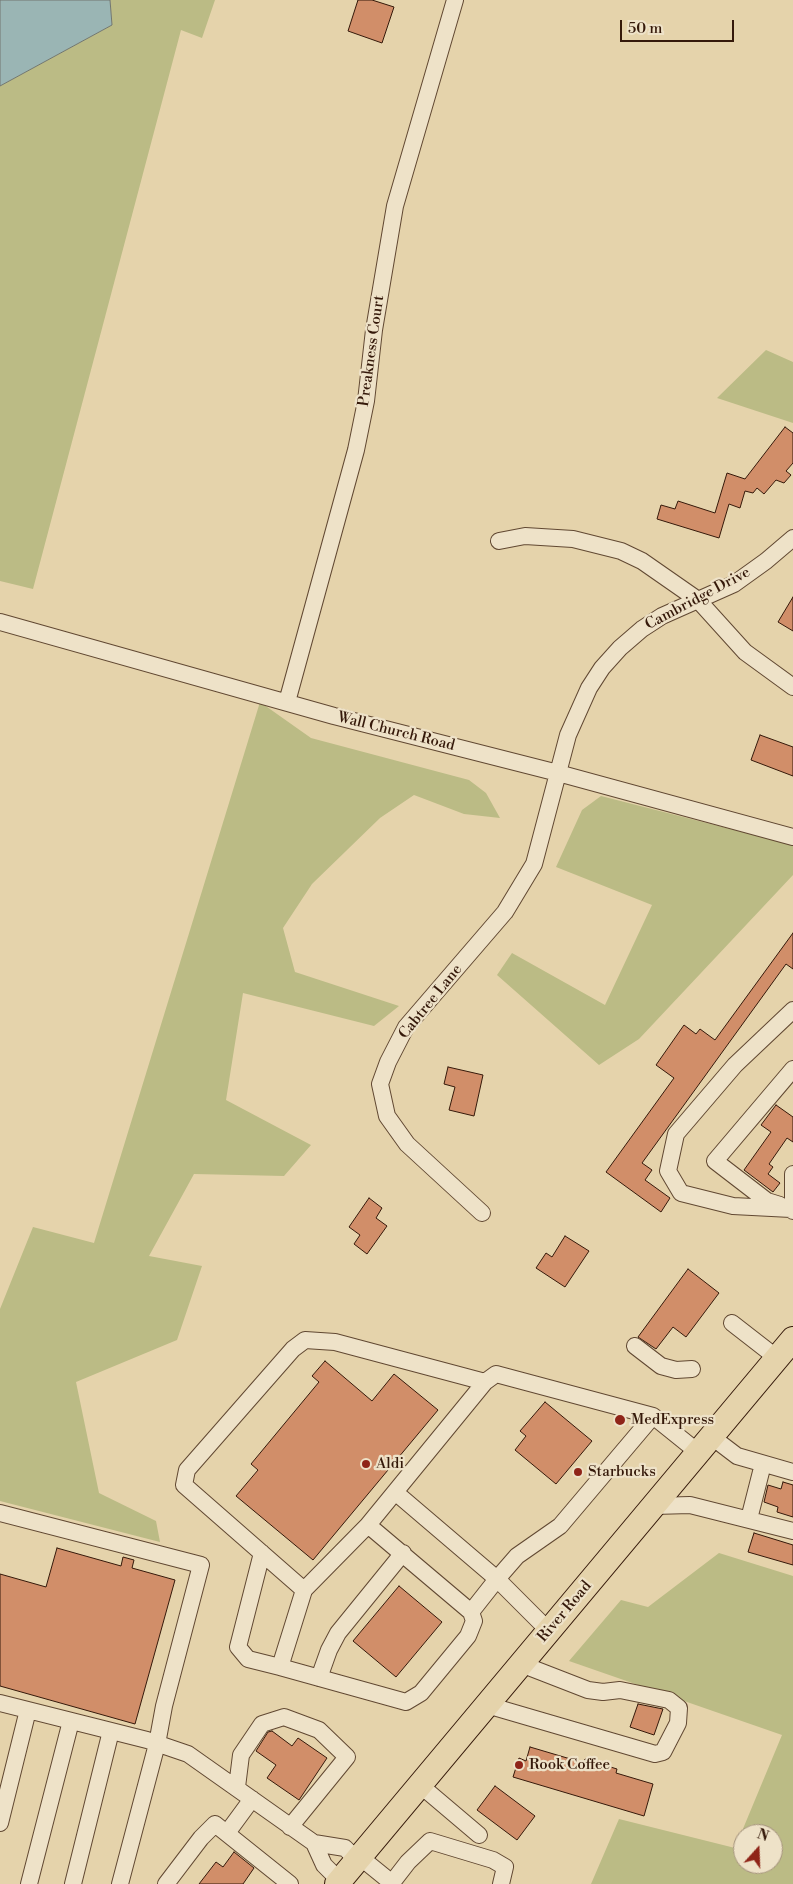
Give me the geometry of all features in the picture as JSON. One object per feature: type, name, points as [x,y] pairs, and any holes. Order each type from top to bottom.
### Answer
[{"type":"highway","name":"River Road","points":[[339,1882],[793,1339]]},
{"type":"street","name":"Preakness Court","points":[[287,702],[356,450],[366,401],[374,330],[395,206],[454,0]]},
{"type":"street","points":[[499,541],[525,536],[546,537],[573,540],[621,551],[657,570],[698,600],[744,652],[793,687]]},
{"type":"street","name":"Cambridge Drive","points":[[558,773],[578,710],[602,668],[620,648],[642,629],[662,616],[734,584],[766,562],[793,538]]},
{"type":"street","name":"Wall Church Road","points":[[0,622],[423,740],[558,773],[793,837]]},
{"type":"street","name":"Cabtree Lane","points":[[482,1213],[407,1144],[387,1116],[380,1084],[388,1062],[406,1028],[505,912],[522,886],[534,864],[558,773]]},
{"type":"street","points":[[792,1210],[734,1206],[681,1194],[668,1171],[676,1134],[735,1065],[793,1010]]},
{"type":"street","points":[[792,1210],[767,1201],[715,1160],[793,1069]]},
{"type":"street","points":[[792,1210],[793,1174]]},
{"type":"street","points":[[732,1323],[777,1358]]},
{"type":"street","points":[[304,1590],[184,1485],[187,1470],[293,1349],[305,1340],[336,1342],[484,1382]]},
{"type":"street","points":[[635,1346],[661,1366],[676,1370],[692,1369]]},
{"type":"street","points":[[280,1667],[304,1590],[368,1526],[484,1382],[496,1374],[653,1416],[705,1445],[793,1472]]},
{"type":"street","points":[[471,1612],[517,1556],[560,1526],[653,1416]]},
{"type":"street","points":[[749,1519],[763,1464]]},
{"type":"street","points":[[395,1492],[497,1579],[549,1630]]},
{"type":"street","points":[[654,1506],[690,1505],[793,1531]]},
{"type":"street","points":[[0,1513],[201,1565],[120,1884]]},
{"type":"street","points":[[262,1553],[238,1647],[248,1659],[406,1702],[421,1693],[468,1636],[474,1621],[471,1612],[368,1526]]},
{"type":"street","points":[[319,1678],[329,1650],[338,1633],[403,1554]]},
{"type":"street","points":[[487,1706],[655,1754],[662,1752],[678,1723],[679,1708],[669,1700],[620,1690],[603,1692],[588,1690],[521,1664]]},
{"type":"street","points":[[0,1703],[111,1731],[188,1754],[314,1843],[345,1848],[391,1883],[408,1862],[430,1841],[505,1867],[501,1884]]},
{"type":"street","points":[[0,1823],[28,1710]]},
{"type":"street","points":[[237,1787],[241,1755],[262,1724],[284,1717],[319,1730],[347,1757],[290,1827]]},
{"type":"street","points":[[29,1884],[71,1721]]},
{"type":"street","points":[[73,1884],[111,1731]]},
{"type":"street","points":[[420,1785],[479,1835]]},
{"type":"street","points":[[227,1833],[252,1799]]},
{"type":"street","points":[[166,1884],[201,1838],[215,1824],[285,1882]]},
{"type":"street","points":[[314,1843],[324,1865],[339,1882]]},
{"type":"green space","points":[[110,0],[215,0],[202,38],[181,30],[33,589],[0,581],[0,86],[112,25]]},
{"type":"green space","points":[[766,350],[793,362],[793,423],[717,398]]},
{"type":"green space","points":[[260,702],[311,738],[469,780],[486,793],[500,818],[464,814],[414,795],[380,818],[312,884],[283,928],[295,972],[399,1006],[374,1026],[243,993],[226,1100],[311,1145],[284,1176],[194,1174],[149,1256],[202,1266],[177,1340],[76,1382],[99,1493],[156,1521],[160,1542],[0,1501],[0,1309],[33,1227],[94,1243]]},
{"type":"green space","points":[[601,796],[793,845],[793,875],[639,1039],[599,1065],[497,975],[512,953],[605,1005],[652,905],[556,867],[582,810]]},
{"type":"green space","points":[[719,1553],[793,1576],[793,1884],[591,1884],[619,1819],[733,1848],[733,1874],[783,1874],[783,1824],[745,1824],[782,1735],[569,1661],[621,1600],[648,1607]]},
{"type":"water","points":[[0,0],[110,0],[112,25],[0,86]]},
{"type":"building","points":[[358,0],[372,0],[394,7],[382,43],[348,31]]},
{"type":"building","points":[[785,427],[793,433],[793,463],[786,471],[791,475],[784,483],[776,480],[764,494],[757,488],[753,493],[745,491],[740,508],[729,504],[719,538],[657,519],[661,505],[675,509],[678,501],[715,513],[727,473],[745,479]]},
{"type":"building","points":[[793,597],[793,631],[778,622]]},
{"type":"building","points":[[760,735],[793,747],[793,776],[751,760]]},
{"type":"building","points":[[793,933],[793,969],[786,964],[642,1163],[652,1170],[645,1180],[670,1198],[661,1212],[606,1172],[674,1078],[656,1065],[684,1025],[696,1034],[700,1029],[715,1040]]},
{"type":"building","points":[[448,1067],[483,1075],[474,1116],[449,1110],[455,1087],[444,1084]]},
{"type":"building","points":[[776,1105],[793,1117],[793,1142],[787,1138],[769,1164],[773,1167],[768,1174],[780,1183],[773,1192],[744,1170],[771,1132],[761,1125]]},
{"type":"building","points":[[369,1198],[382,1208],[376,1218],[387,1226],[367,1254],[354,1244],[360,1235],[349,1227]]},
{"type":"building","points":[[565,1236],[589,1251],[565,1287],[536,1268],[546,1253],[552,1257]]},
{"type":"building","points":[[688,1269],[719,1293],[686,1337],[673,1327],[656,1349],[638,1337]]},
{"type":"building","points":[[325,1361],[372,1401],[394,1374],[438,1410],[313,1560],[236,1496],[258,1470],[251,1464],[319,1382],[312,1376]]},
{"type":"building","points":[[545,1402],[592,1441],[556,1484],[515,1450],[526,1436],[520,1431]]},
{"type":"building","points":[[783,1482],[793,1485],[793,1517],[777,1512],[778,1507],[764,1502],[768,1485],[781,1489]]},
{"type":"building","points":[[754,1533],[793,1545],[793,1565],[748,1552]]},
{"type":"building","points":[[57,1548],[121,1566],[123,1557],[134,1560],[132,1568],[175,1580],[135,1724],[0,1686],[0,1574],[46,1587]]},
{"type":"building","points":[[399,1586],[442,1622],[396,1677],[353,1641]]},
{"type":"building","points":[[638,1704],[663,1709],[654,1735],[630,1727]]},
{"type":"building","points":[[272,1731],[292,1746],[298,1738],[327,1758],[299,1800],[267,1778],[276,1765],[256,1751],[268,1732]]},
{"type":"building","points":[[530,1747],[584,1763],[585,1759],[617,1769],[616,1773],[653,1784],[644,1816],[513,1777],[519,1758],[526,1761]]},
{"type":"building","points":[[495,1786],[535,1816],[517,1840],[477,1810]]},
{"type":"building","points":[[234,1852],[254,1868],[243,1884],[199,1884],[216,1862],[223,1867]]},
{"type":"place","name":"MedExpress","points":[[620,1420]]},
{"type":"place","name":"Aldi","points":[[366,1464]]},
{"type":"place","name":"Starbucks","points":[[578,1472]]},
{"type":"place","name":"Rook Coffee","points":[[519,1765]]}]
